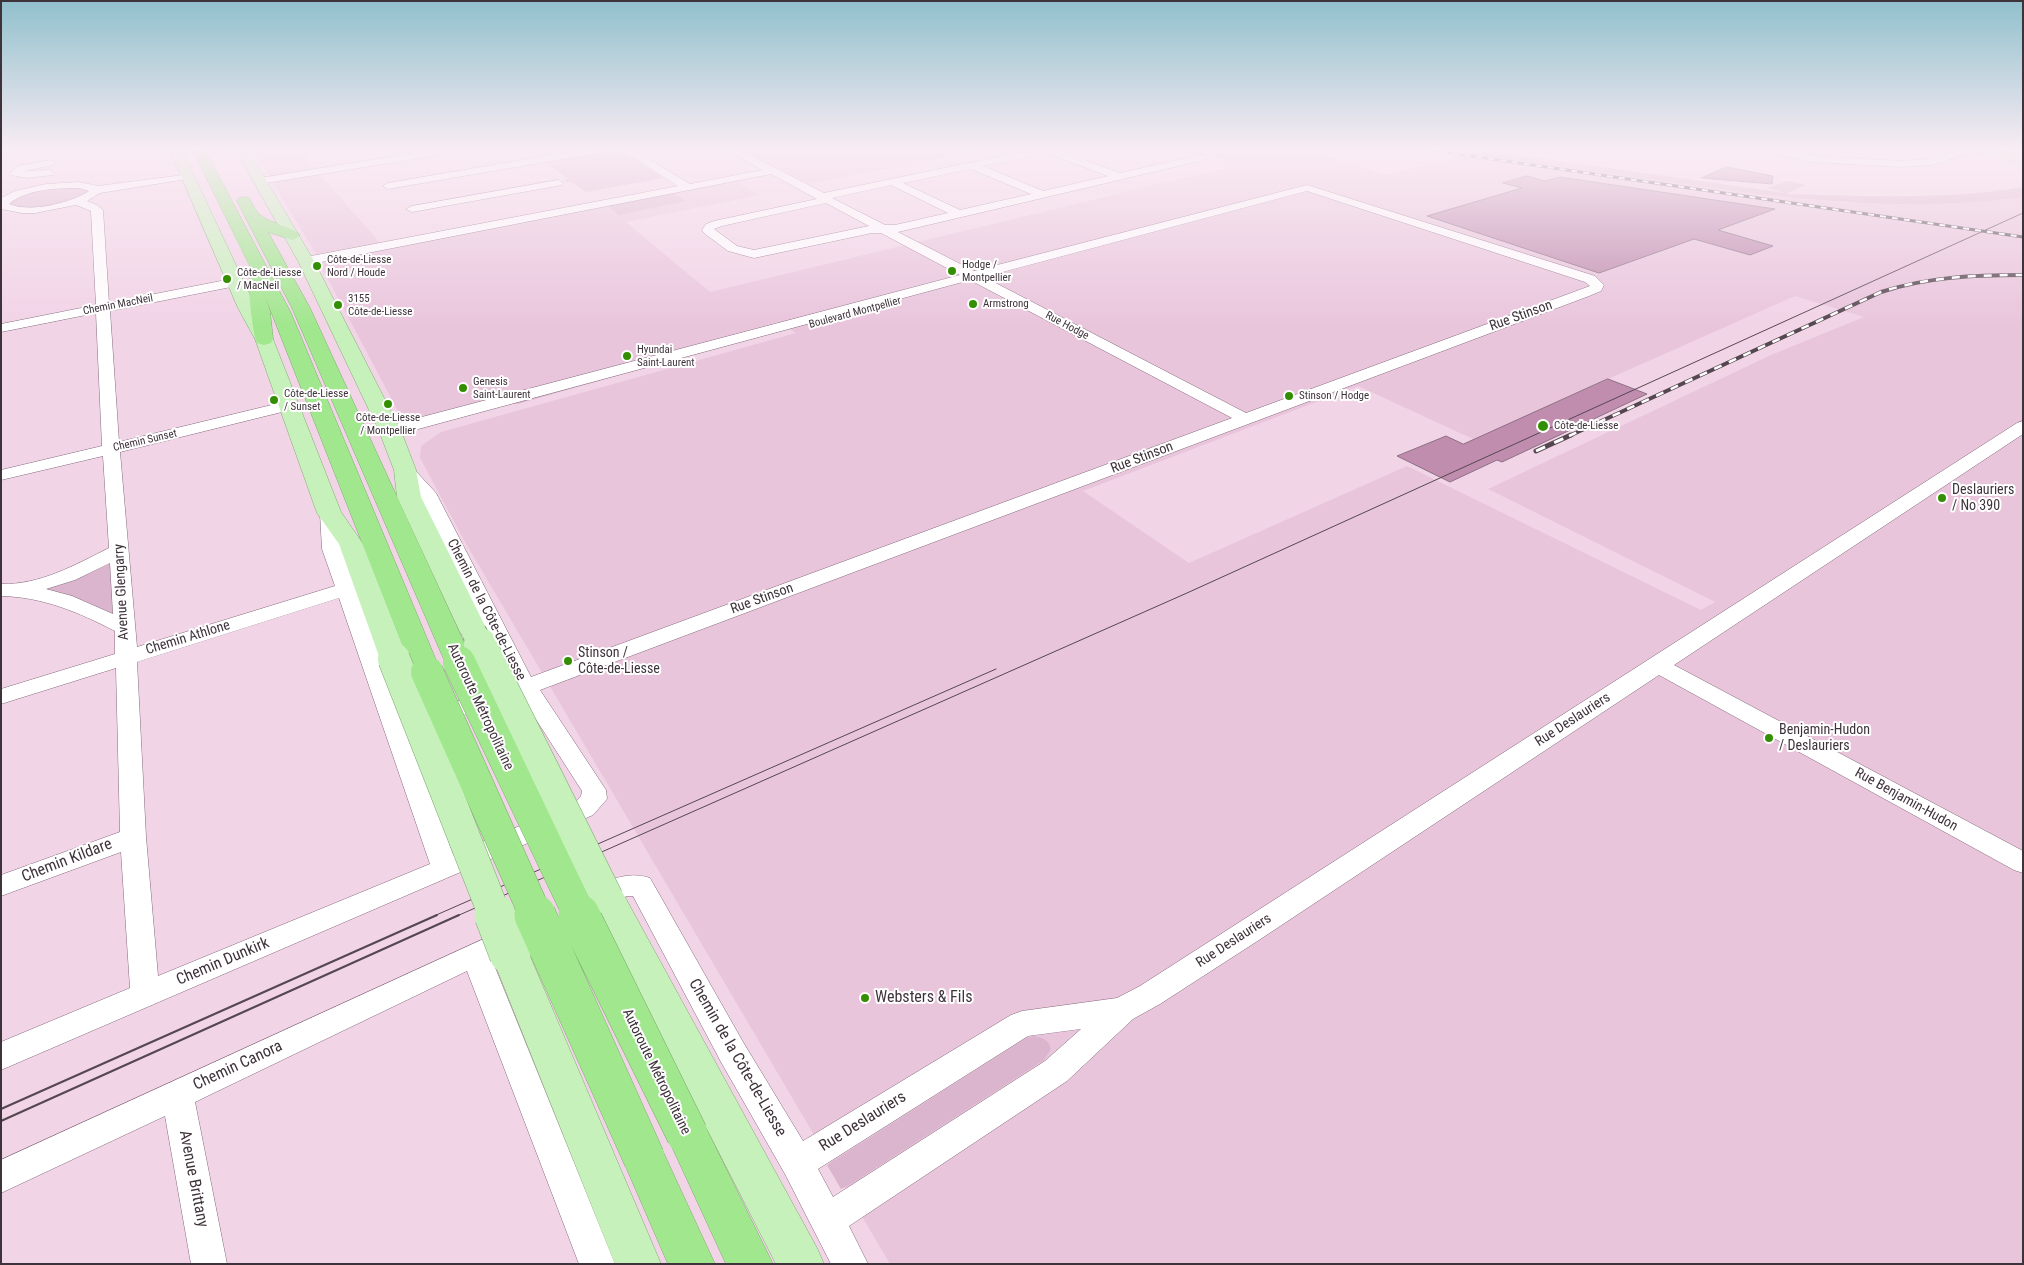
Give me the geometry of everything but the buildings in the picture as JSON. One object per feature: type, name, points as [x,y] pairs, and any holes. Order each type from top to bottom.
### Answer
[{"type":"highway","name":"Autoroute Métropolitaine","points":[[227,207],[453,655],[600,959],[705,1125],[750,1264]]},
{"type":"highway","name":"Autoroute Métropolitaine","points":[[247,207],[301,308],[453,655],[644,1158],[692,1264]]},
{"type":"highway","points":[[252,216],[276,230],[292,236]]},
{"type":"highway","points":[[258,270],[256,294],[261,311],[264,339]]},
{"type":"main road","points":[[201,207],[264,339],[329,513],[351,544],[510,954],[638,1264]]},
{"type":"main road","name":"Chemin de la Côte-de-Liesse","points":[[275,207],[306,261],[392,435],[405,470],[409,497],[453,655]]},
{"type":"main road","points":[[705,1125],[802,1264]]},
{"type":"street","points":[[4,207],[31,210],[48,207]]},
{"type":"street","name":"Avenue Glengarry","points":[[93,207],[97,210],[111,449],[120,550],[133,836],[144,995]]},
{"type":"street","points":[[412,209],[423,207]]},
{"type":"street","points":[[306,261],[584,207]]},
{"type":"street","points":[[796,207],[716,224],[708,230],[735,251],[752,255],[872,229],[895,229],[989,207]]},
{"type":"street","name":"Rue Hodge","points":[[841,207],[1245,419]]},
{"type":"street","points":[[944,207],[959,214]]},
{"type":"street","name":"Boulevard Montpellier","points":[[392,435],[1245,207]]},
{"type":"street","name":"Rue Stinson","points":[[395,729],[526,687],[1575,296],[1597,286],[1596,283],[1588,279],[1368,207]]},
{"type":"street","points":[[412,209],[439,235]]},
{"type":"street","points":[[9,220],[31,210]]},
{"type":"street","name":"Chemin MacNeil","points":[[1,328],[236,282]]},
{"type":"street","name":"Chemin Sunset","points":[[1,475],[288,406]]},
{"type":"street","name":"Rue Deslauriers","points":[[828,1220],[1056,1070],[1122,1010],[1233,942],[2023,426]]},
{"type":"street","name":"Chemin de la Côte-de-Liesse","points":[[405,470],[427,493],[506,654],[594,790],[594,800],[576,812],[445,869]]},
{"type":"street","points":[[329,513],[332,549],[445,869]]},
{"type":"street","points":[[22,590],[68,576],[120,550]]},
{"type":"street","name":"Chemin Athlone","points":[[1,697],[346,589]]},
{"type":"street","points":[[1,590],[22,590],[53,595],[90,609],[125,628]]},
{"type":"street","name":"Rue Benjamin-Hudon","points":[[1658,665],[2023,863]]},
{"type":"street","name":"Chemin Kildare","points":[[1,886],[133,836]]},
{"type":"street","name":"Chemin Dunkirk","points":[[1,1056],[445,869]]},
{"type":"street","name":"Chemin de la Côte-de-Liesse","points":[[475,954],[618,888],[629,884],[640,885],[797,1163],[850,1264]]},
{"type":"street","points":[[475,954],[597,1264]]},
{"type":"street","name":"Chemin Canora","points":[[1,1177],[475,954]]},
{"type":"street","name":"Rue Deslauriers","points":[[797,1163],[1022,1024],[1122,1010]]},
{"type":"street","name":"Avenue Brittany","points":[[178,1094],[209,1264]]},
{"type":"shaded area","points":[[19,207],[44,207],[31,210]]},
{"type":"shaded area","points":[[288,207],[349,207],[380,243],[316,254]]},
{"type":"shaded area","points":[[601,207],[700,207],[626,222],[710,292],[1063,207],[2023,207],[2023,228],[2021,229],[2023,230],[2023,1264],[890,1264],[465,542],[420,458],[421,446],[441,432],[796,333],[778,322],[417,418],[407,417],[400,415],[320,264],[350,256]],"holes":[[[1795,296],[1864,317],[1771,355],[1488,489],[1715,602],[1701,610],[1407,466],[1189,563],[1083,491],[1358,386],[1473,439]]]},
{"type":"shaded area","points":[[609,207],[657,207],[619,215]]},
{"type":"shaded area","points":[[719,347],[517,404],[512,403]]},
{"type":"shaded area","points":[[120,550],[125,628],[22,590]]},
{"type":"shaded area","points":[[1033,1036],[1049,1043],[1051,1049],[1044,1060],[841,1189],[827,1165],[1026,1038]]},
{"type":"tram line","points":[[457,916],[1187,593],[2023,213]]},
{"type":"tram line","points":[[434,916],[996,669]]},
{"type":"tram line","points":[[1,1109],[437,915]]},
{"type":"tram line","points":[[1,1121],[459,915]]},
{"type":"railway","points":[[1819,207],[2023,237]]},
{"type":"railway","points":[[1569,436],[1881,292],[1933,280],[2023,275]]},
{"type":"railway","points":[[1536,451],[1571,435]]},
{"type":"place","name":"Côte-de-Liesse Nord / Houde","points":[[317,266]]},
{"type":"place","name":"Hodge / Montpellier","points":[[952,271]]},
{"type":"place","name":"Côte-de-Liesse / MacNeil","points":[[227,279]]},
{"type":"place","name":"Armstrong","points":[[973,304]]},
{"type":"place","name":"3155 Côte-de-Liesse","points":[[338,305]]},
{"type":"place","name":"Hyundai Saint-Laurent","points":[[627,356]]},
{"type":"place","name":"Genesis Saint-Laurent","points":[[463,388]]},
{"type":"place","name":"Stinson / Hodge","points":[[1289,396]]},
{"type":"place","name":"Côte-de-Liesse / Sunset","points":[[274,400]]},
{"type":"place","name":"Côte-de-Liesse / Montpellier","points":[[388,404]]},
{"type":"place","name":"Côte-de-Liesse","points":[[1543,426]]},
{"type":"place","name":"Deslauriers / No 390","points":[[1942,498]]},
{"type":"place","name":"Stinson / Côte-de-Liesse","points":[[568,661]]},
{"type":"place","name":"Benjamin-Hudon / Deslauriers","points":[[1769,738]]},
{"type":"place","name":"Websters & Fils","points":[[865,998]]}]
